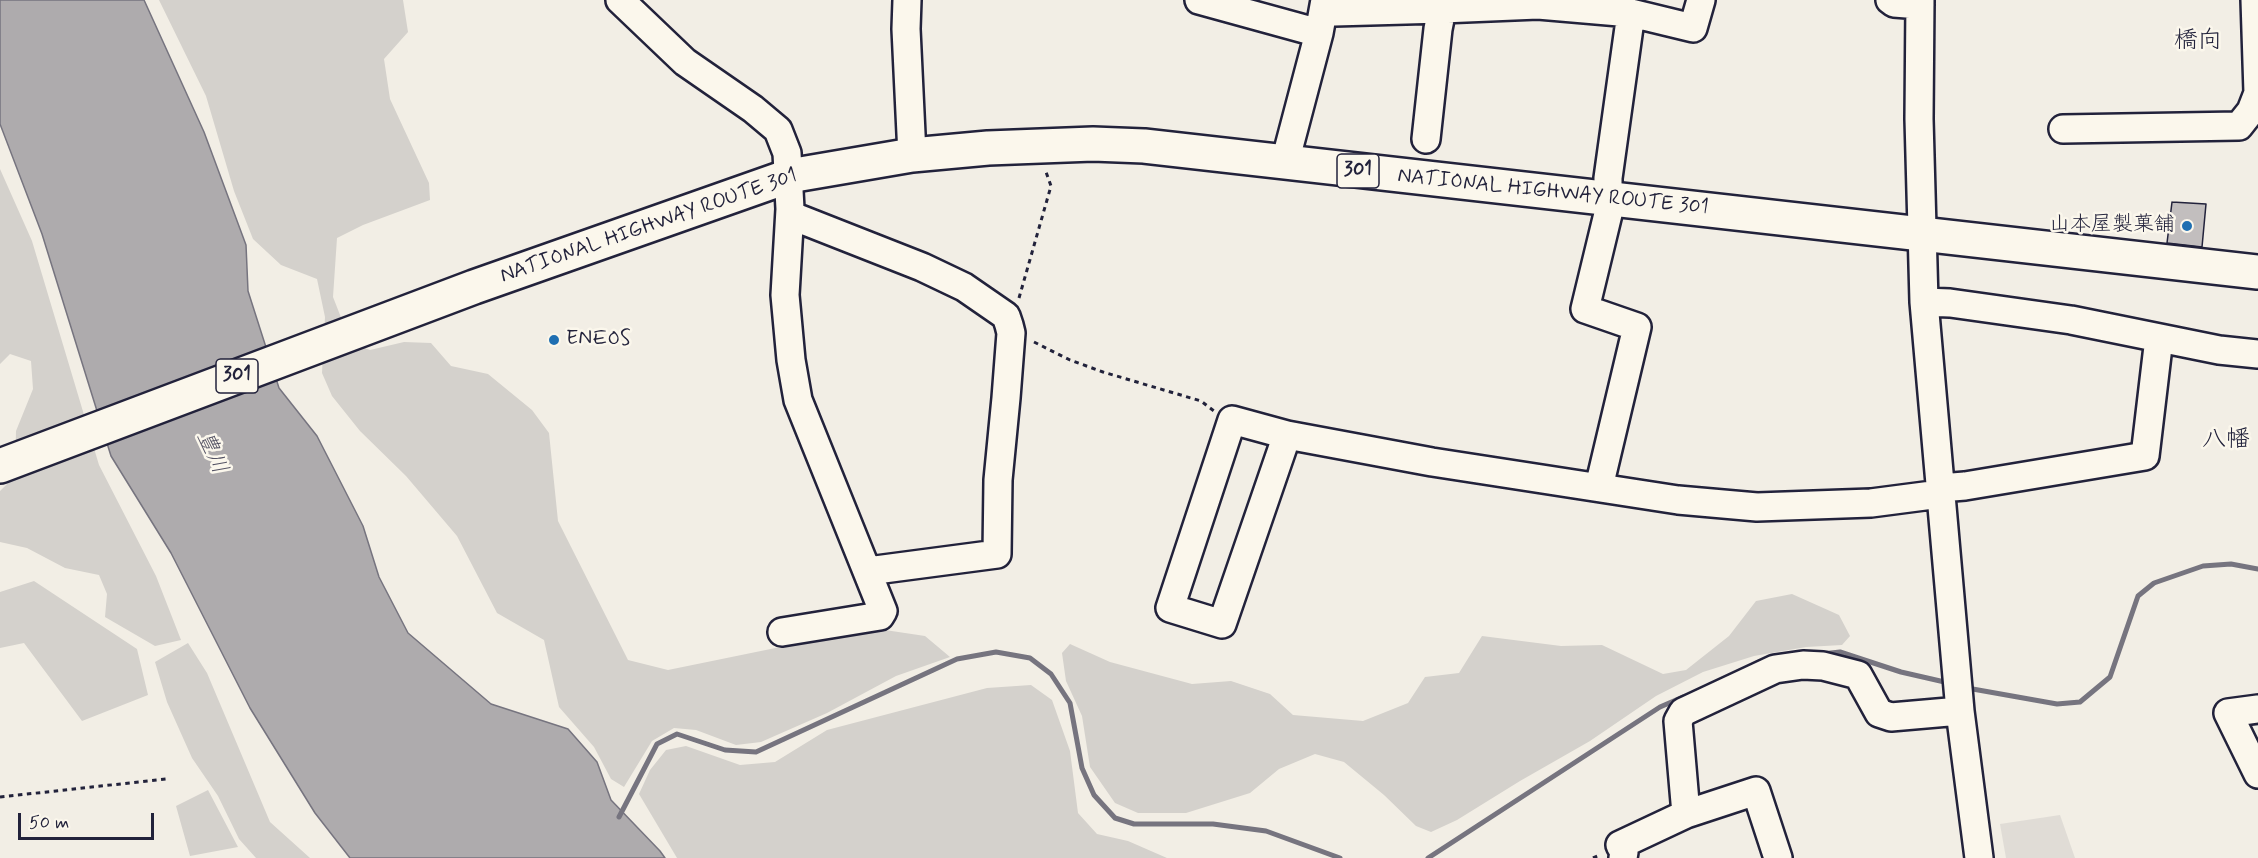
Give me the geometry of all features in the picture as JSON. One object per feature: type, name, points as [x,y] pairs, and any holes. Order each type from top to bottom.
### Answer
[{"type":"highway","name":"NATIONAL HIGHWAY ROUTE 301","points":[[0,466],[474,287],[789,176],[912,155],[1038,146],[1093,144],[1144,146],[1921,232],[2258,272]]},
{"type":"street","points":[[620,0],[685,62],[753,109],[778,130],[788,153],[790,218],[785,295],[791,360],[798,400],[883,612],[880,616],[782,632]]},
{"type":"street","points":[[907,0],[906,29],[912,155]]},
{"type":"street","points":[[1198,0],[1323,14],[1582,5],[1631,13],[1693,28],[1701,0]]},
{"type":"street","points":[[1890,0],[1894,3],[1920,2],[1918,119],[1924,302],[1958,694],[1979,858]]},
{"type":"street","points":[[2063,129],[2239,126],[2251,111],[2258,93],[2255,0]]},
{"type":"street","points":[[1426,139],[1442,9]]},
{"type":"street","points":[[1599,487],[1637,327],[1585,309],[1608,214],[1608,178],[1631,13]]},
{"type":"street","points":[[1285,162],[1323,14]]},
{"type":"street","points":[[790,218],[800,219],[922,267],[964,287],[1006,316],[1009,325],[1008,366],[998,480],[997,554],[868,571]]},
{"type":"street","points":[[1924,302],[1950,303],[2071,320],[2219,350],[2258,354]]},
{"type":"street","points":[[1287,435],[1222,624],[1170,608],[1232,420],[1287,435],[1517,476],[1678,500],[1757,507],[1870,503],[2145,456],[2159,338]]},
{"type":"street","points":[[1686,814],[1678,721],[1683,712],[1775,669],[1803,665],[1823,666],[1858,675],[1879,713],[1892,717],[1958,694]]},
{"type":"street","points":[[2258,709],[2228,713],[2258,774]]},
{"type":"street","points":[[1623,858],[1624,852],[1620,845],[1686,814],[1756,791],[1778,858]]},
{"type":"path","points":[[1038,146],[1051,186],[1022,293],[1009,325],[1027,339],[1070,360],[1201,401],[1232,420]]},
{"type":"path","points":[[0,797],[166,778]]},
{"type":"shaded area","points":[[159,0],[403,0],[408,32],[384,59],[390,99],[429,183],[430,200],[363,225],[337,238],[333,297],[351,343],[370,350],[404,342],[431,343],[451,366],[488,374],[532,410],[549,433],[558,521],[628,660],[668,670],[839,635],[885,630],[925,636],[950,657],[896,676],[827,713],[761,742],[736,745],[696,730],[674,728],[652,741],[624,787],[611,779],[594,747],[559,707],[544,640],[497,613],[457,536],[406,476],[360,431],[332,396],[322,373],[325,317],[317,279],[281,265],[253,239],[234,191],[206,96]]},
{"type":"shaded area","points":[[0,169],[32,241],[99,465],[156,576],[181,640],[155,646],[105,617],[107,594],[99,575],[65,568],[27,548],[0,542],[0,491],[15,476],[16,431],[33,389],[31,361],[10,354],[0,364]]},
{"type":"shaded area","points":[[34,581],[137,649],[148,695],[82,721],[24,643],[0,648],[0,592]]},
{"type":"shaded area","points":[[1792,594],[1839,615],[1850,636],[1842,645],[1806,647],[1754,656],[1703,672],[1656,696],[1590,741],[1457,820],[1431,832],[1416,826],[1384,795],[1344,762],[1315,754],[1279,769],[1250,793],[1186,813],[1138,813],[1115,803],[1090,767],[1082,716],[1066,681],[1062,653],[1070,644],[1110,662],[1192,684],[1231,681],[1270,694],[1293,715],[1363,721],[1408,703],[1425,677],[1459,673],[1482,636],[1561,646],[1602,645],[1663,674],[1686,670],[1729,636],[1756,601]]},
{"type":"shaded area","points":[[188,643],[207,673],[270,822],[310,858],[256,858],[239,839],[218,796],[192,758],[167,702],[155,662]]},
{"type":"shaded area","points":[[1031,685],[1052,700],[1070,751],[1078,813],[1097,834],[1128,841],[1167,858],[677,858],[639,794],[650,770],[666,750],[686,746],[740,765],[775,762],[827,730],[987,688]]},
{"type":"shaded area","points":[[208,790],[238,847],[190,856],[176,806]]},
{"type":"shaded area","points":[[2060,815],[2075,858],[2006,858],[2000,824]]},
{"type":"water","name":"豊川","points":[[0,0],[144,0],[204,132],[246,245],[248,291],[279,388],[317,436],[363,526],[379,577],[408,633],[491,704],[568,729],[597,762],[611,800],[665,858],[350,858],[315,813],[250,708],[171,553],[111,456],[42,234],[0,124]]},
{"type":"building","name":"山本屋製菓舗","points":[[2172,202],[2206,204],[2202,247],[2167,243]]},
{"type":"waterway","points":[[1967,688],[2057,704],[2080,702],[2110,677],[2138,596],[2154,583],[2203,566],[2231,564],[2258,569]]},
{"type":"waterway","points":[[619,817],[657,744],[677,734],[725,750],[756,752],[957,659],[996,652],[1030,658],[1051,674],[1070,703],[1082,768],[1094,795],[1115,818],[1134,824],[1213,824],[1266,831],[1340,858]]},
{"type":"waterway","points":[[1822,654],[1840,652],[1901,672],[1949,683]]},
{"type":"waterway","points":[[1428,858],[1660,707],[1683,697]]},
{"type":"place","name":"山本屋製菓舗","points":[[2187,226]]},
{"type":"place","name":"ENEOS","points":[[554,340]]},
{"type":"district","name":"橋向","points":[[2198,42]]},
{"type":"district","name":"八幡","points":[[2226,441]]}]
